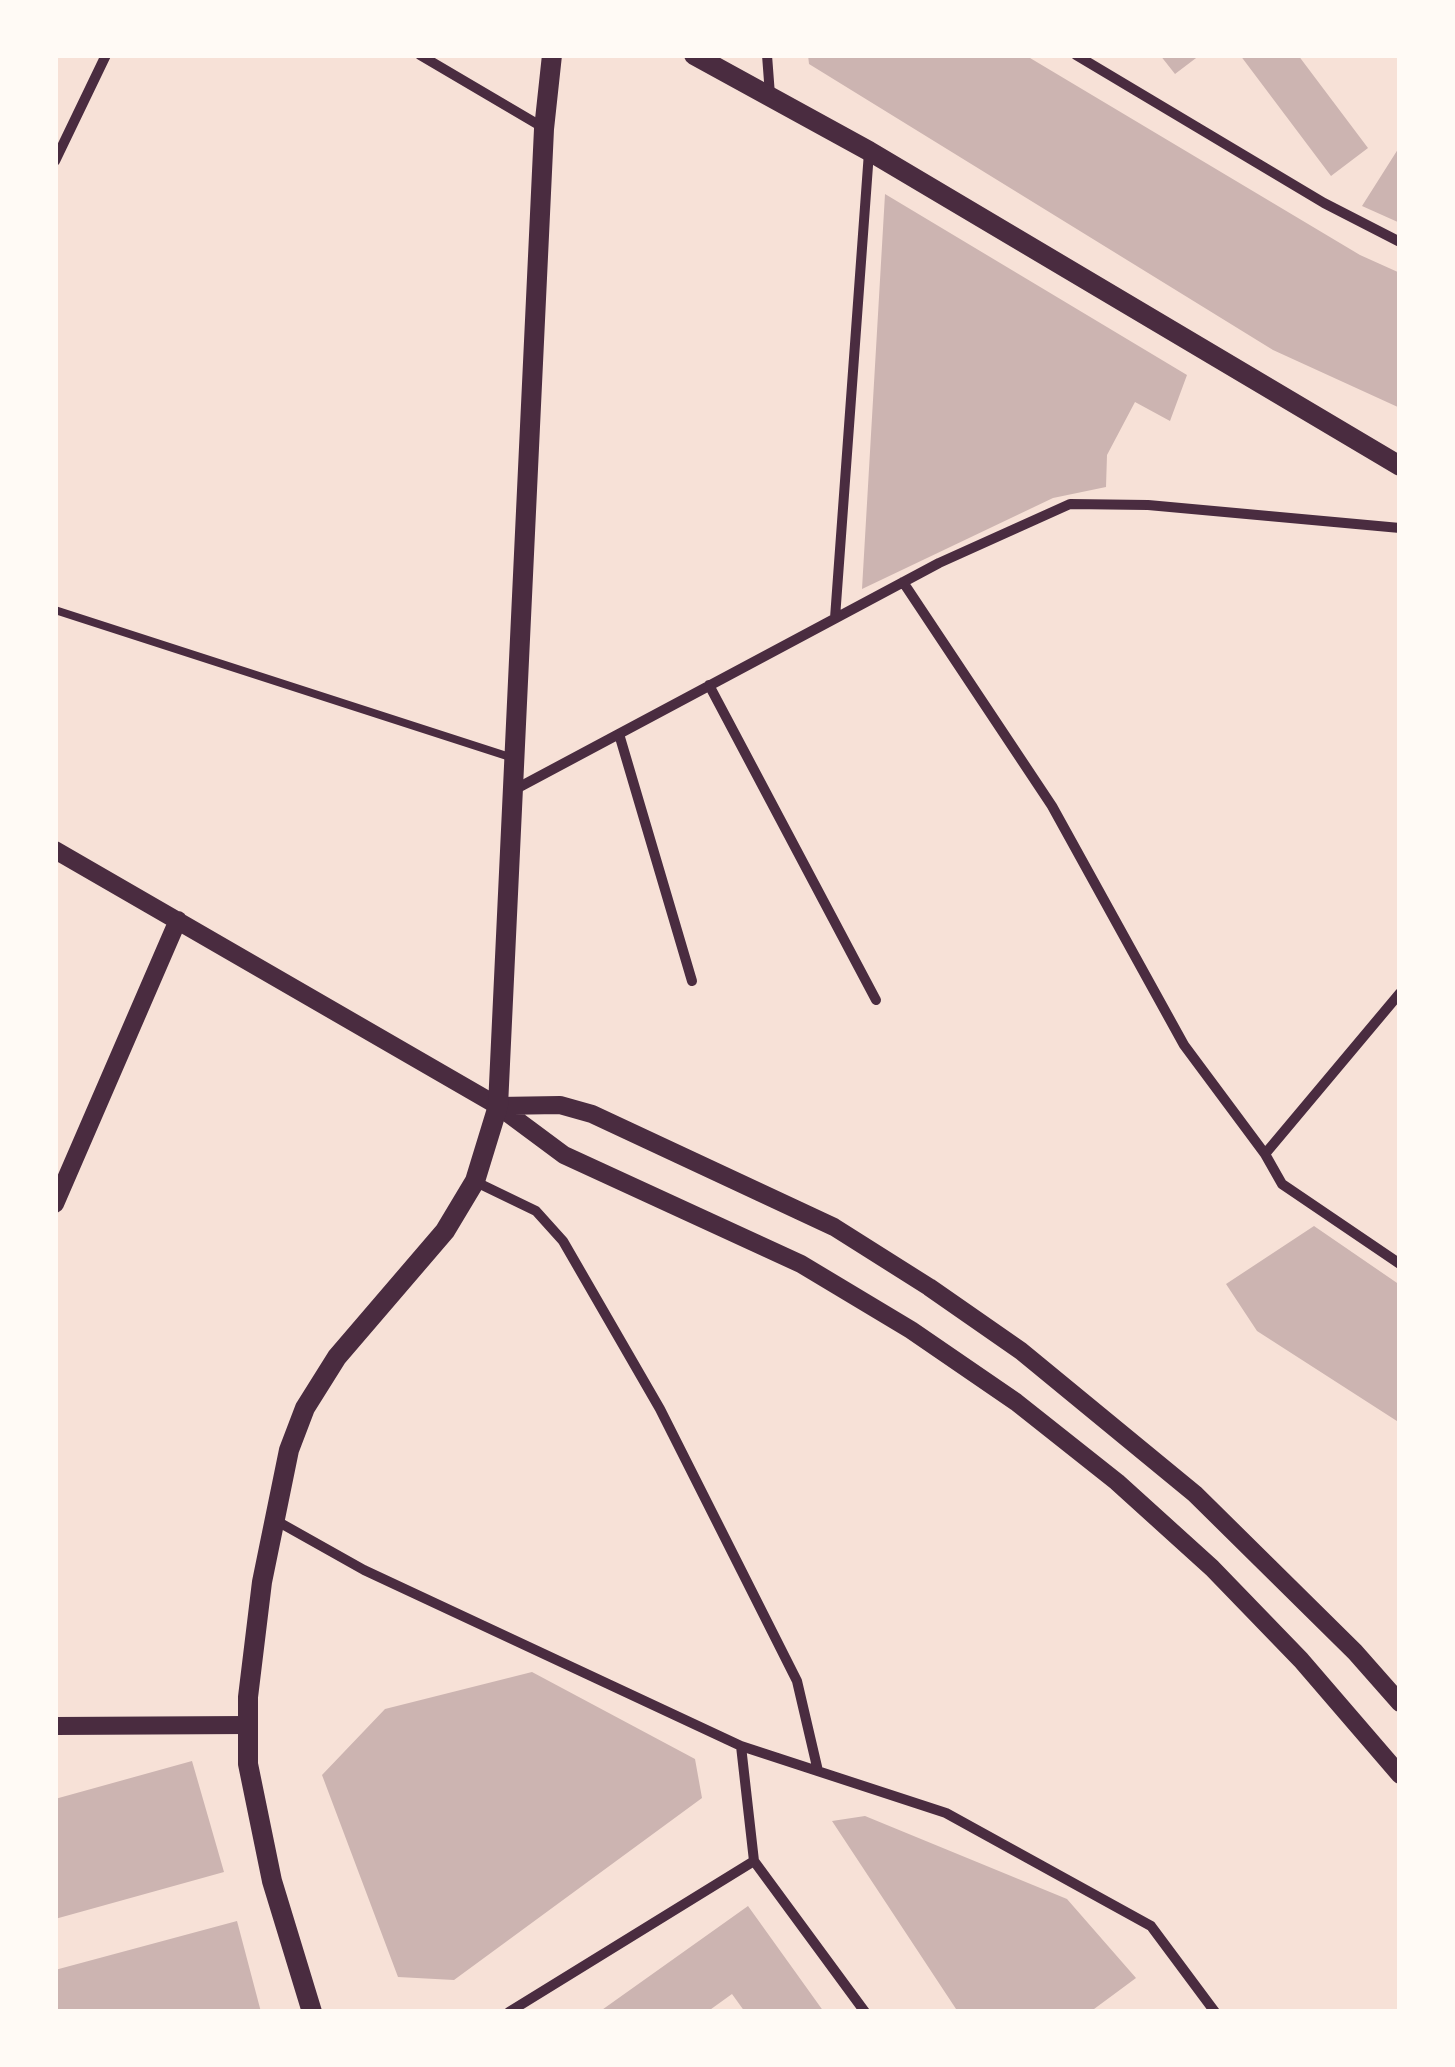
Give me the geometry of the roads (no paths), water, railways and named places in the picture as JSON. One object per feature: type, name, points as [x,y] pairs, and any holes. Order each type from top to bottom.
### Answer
[{"type":"main road","points":[[312,2012],[272,1882],[248,1764],[262,1582],[289,1450],[305,1408],[337,1357],[445,1231],[476,1182],[498,1106],[544,128],[552,55]]},
{"type":"main road","points":[[694,55],[869,151],[1400,466]]},
{"type":"street","points":[[55,160],[106,55]]},
{"type":"street","points":[[420,55],[544,128]]},
{"type":"street","points":[[767,55],[770,96]]},
{"type":"street","points":[[1076,55],[1324,204],[1400,242]]},
{"type":"street","points":[[835,618],[869,151]]},
{"type":"street","points":[[511,791],[903,582],[1070,504],[1148,505],[1400,528]]},
{"type":"street","points":[[903,582],[1052,806],[1184,1045],[1265,1154],[1282,1184],[1400,1264]]},
{"type":"street","points":[[709,685],[876,1000]]},
{"type":"street","points":[[618,734],[692,981]]},
{"type":"street","points":[[55,850],[498,1106],[564,1155],[801,1264],[911,1330],[1016,1402],[1117,1482],[1212,1568],[1301,1660],[1400,1775]]},
{"type":"street","points":[[55,1204],[178,920]]},
{"type":"street","points":[[1265,1154],[1400,993]]},
{"type":"street","points":[[498,1106],[560,1105],[592,1114],[834,1227],[929,1287],[1066,1386],[1196,1494],[1355,1652],[1400,1703]]},
{"type":"street","points":[[476,1182],[536,1210],[552,1225],[573,1258],[660,1409],[797,1681],[818,1771]]},
{"type":"street","points":[[274,1520],[364,1570],[740,1746],[946,1812],[1151,1926],[1215,2012]]},
{"type":"street","points":[[55,1726],[248,1725]]},
{"type":"street","points":[[740,1746],[754,1861],[865,2012]]},
{"type":"street","points":[[509,2012],[754,1861]]},
{"type":"lane","points":[[55,610],[513,758]]}]
